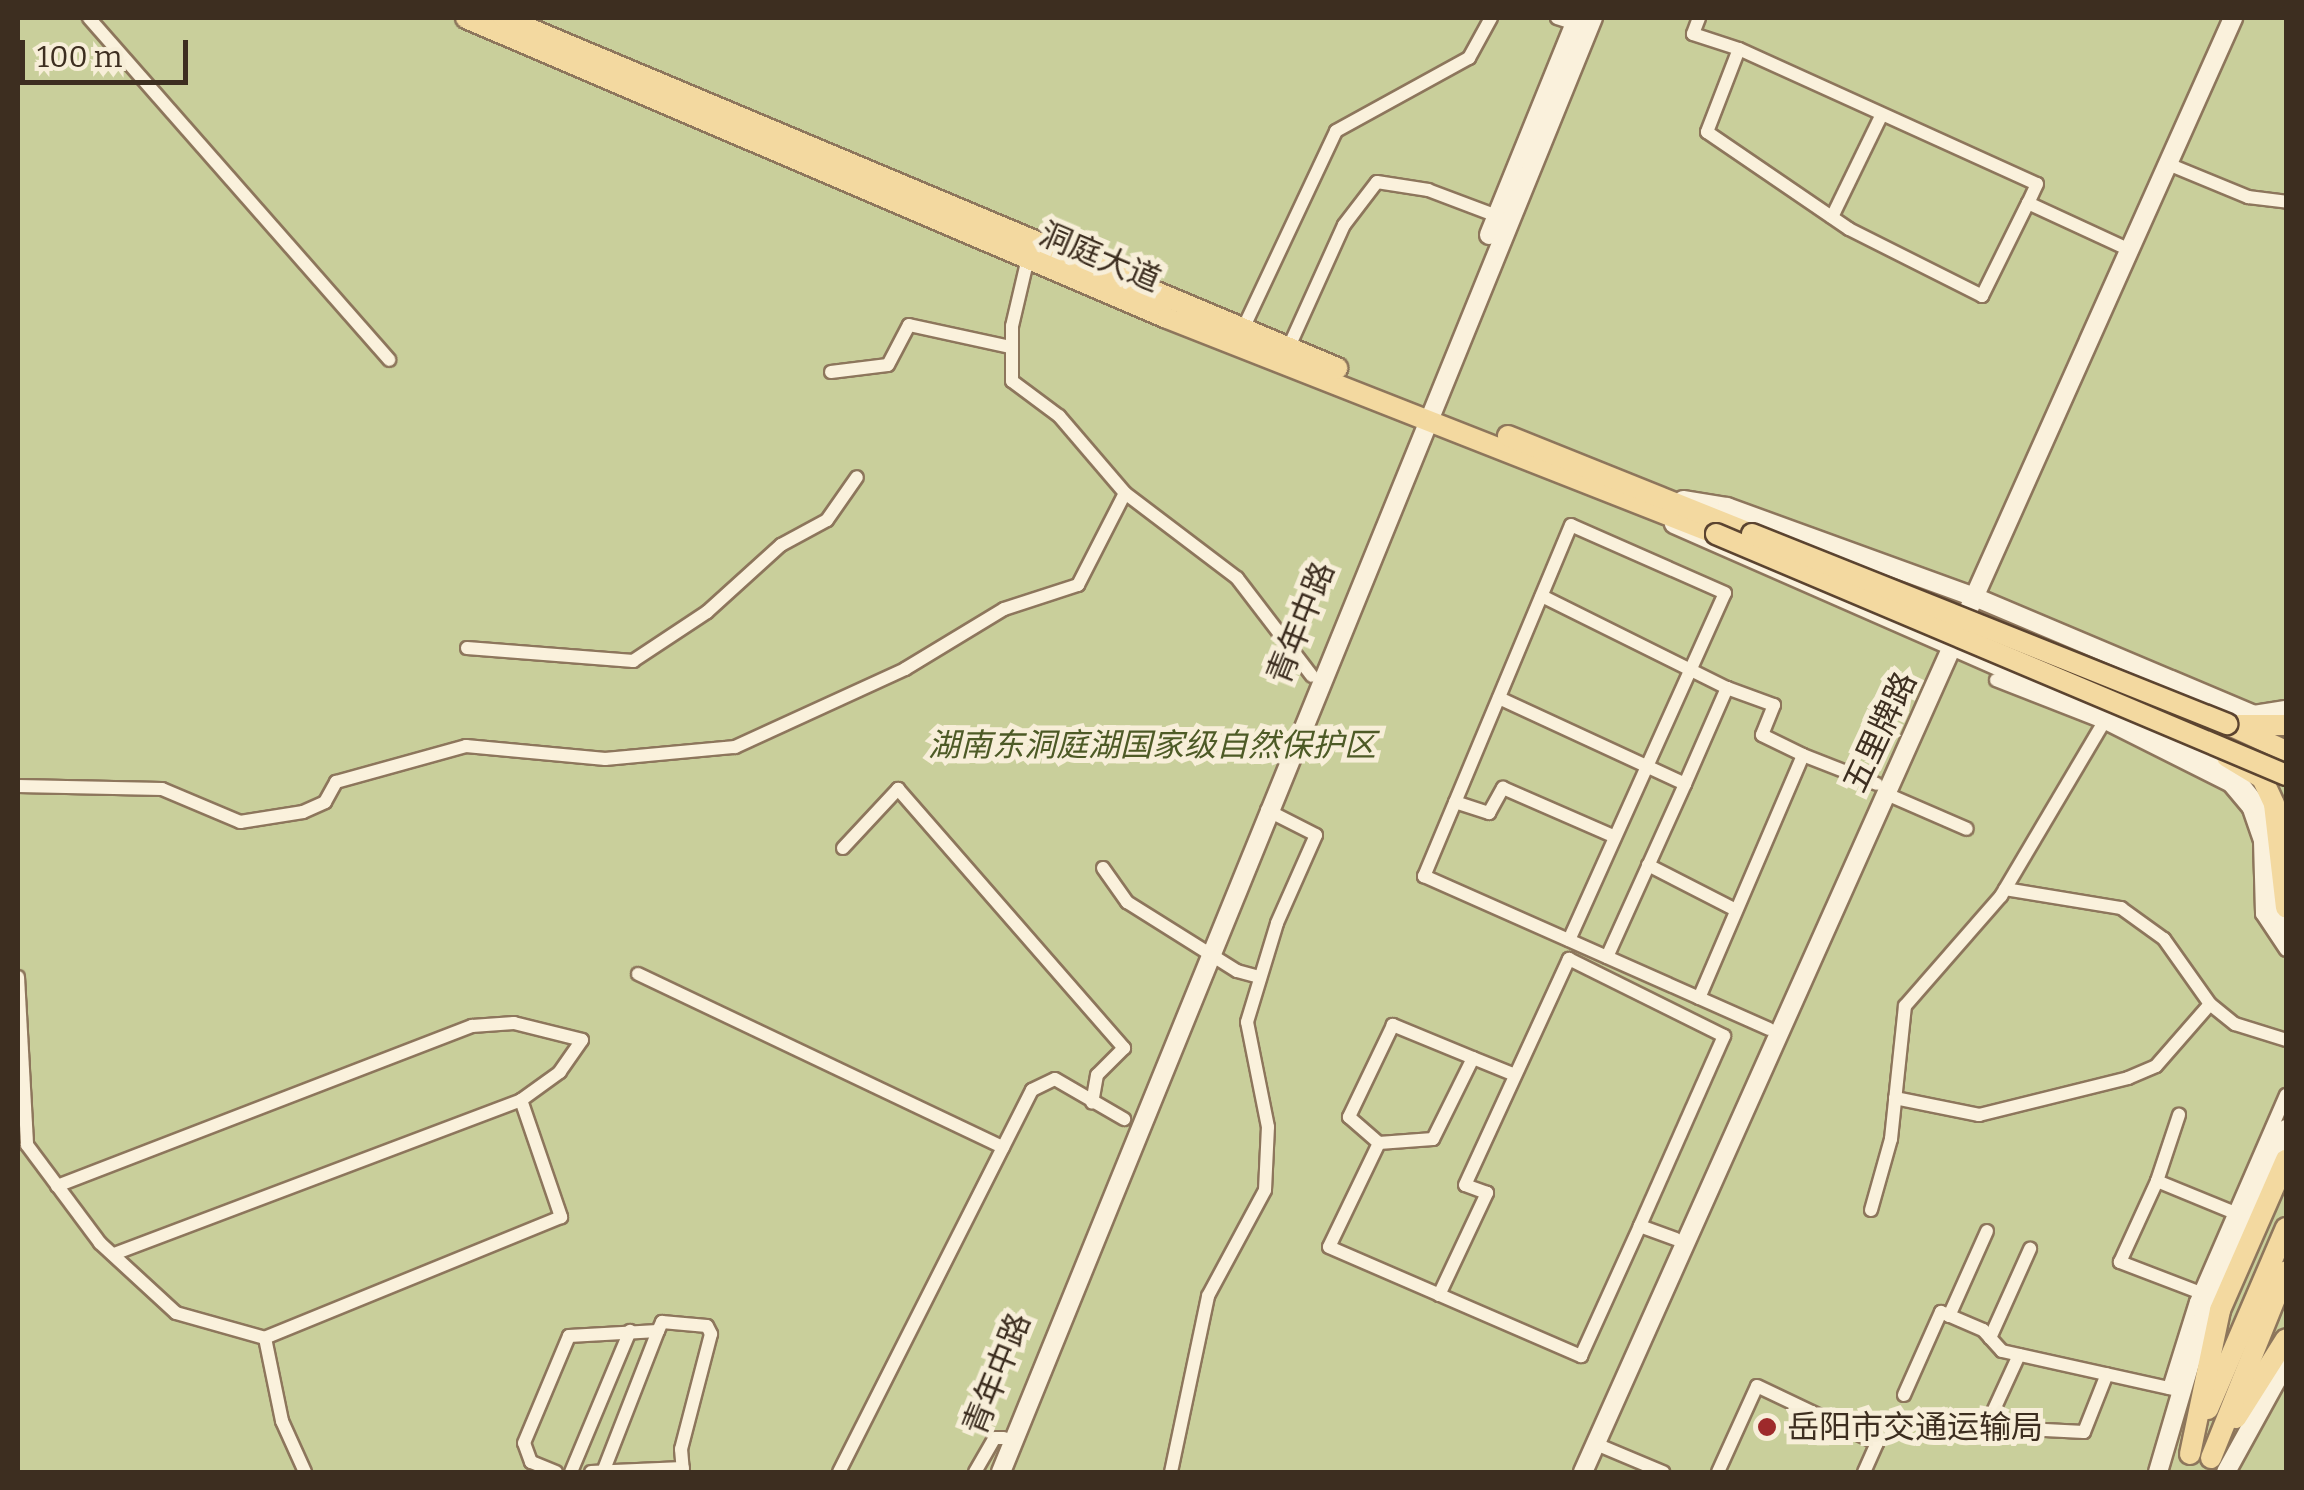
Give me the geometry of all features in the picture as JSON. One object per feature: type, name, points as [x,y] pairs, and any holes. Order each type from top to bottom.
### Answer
[{"type":"main road","name":"洞庭大道","points":[[466,18],[1028,258],[1425,409],[2178,727]]},
{"type":"main road","name":"洞庭大道","points":[[504,18],[1425,409]]},
{"type":"main road","name":"五里牌路","points":[[1972,596],[2120,246],[2222,18]]},
{"type":"main road","name":"五里牌路","points":[[1573,1472],[1769,1029],[1972,596],[2233,18]]},
{"type":"main road","name":"青年中路","points":[[1425,409],[1575,19]]},
{"type":"main road","name":"青年中路","points":[[990,1472],[1205,951],[1312,676],[1425,409],[1575,19]]},
{"type":"main road","points":[[1001,1472],[1205,951],[1267,810],[1425,409]]},
{"type":"main road","name":"洞庭大道","points":[[1657,504],[1752,534],[2227,724],[2286,752]]},
{"type":"main road","points":[[1657,504],[1727,507],[1972,596],[2254,715],[2283,720]]},
{"type":"main road","points":[[1657,504],[1704,542],[2105,718],[2180,746],[2244,790],[2262,812],[2271,852],[2268,895],[2286,936]]},
{"type":"main road","name":"五里牌路","points":[[1583,1472],[1880,788],[1923,679],[1947,647]]},
{"type":"main road","points":[[2227,724],[2283,720]]},
{"type":"main road","points":[[2178,727],[2286,775]]},
{"type":"main road","points":[[2178,727],[2262,778],[2284,848],[2286,906]]},
{"type":"main road","points":[[2158,1472],[2175,1389],[2204,1299],[2286,1129]]},
{"type":"main road","points":[[2186,1463],[2220,1310],[2286,1160]]},
{"type":"main road","points":[[2186,1463],[2232,1314],[2286,1194]]},
{"type":"main road","points":[[2186,1463],[2286,1228]]},
{"type":"main road","points":[[2214,1468],[2286,1271]]},
{"type":"main road","points":[[2186,1463],[2204,1299]]},
{"type":"main road","points":[[2214,1468],[2286,1304]]},
{"type":"main road","points":[[2214,1468],[2286,1339]]},
{"type":"main road","points":[[2214,1468],[2286,1361]]},
{"type":"street","points":[[89,18],[389,360]]},
{"type":"street","points":[[1242,330],[1336,132],[1469,58],[1491,18]]},
{"type":"street","points":[[1699,18],[1694,34],[1739,49],[2036,184],[1982,296],[1832,217],[1707,132],[1739,49]]},
{"type":"street","points":[[1832,217],[1882,114]]},
{"type":"street","points":[[2168,164],[2248,197],[2286,202]]},
{"type":"street","points":[[1288,348],[1344,225],[1377,182],[1428,190],[1497,216]]},
{"type":"street","points":[[2028,203],[2120,246]]},
{"type":"street","points":[[1028,258],[1010,346],[1012,381],[1024,396],[1059,416],[1125,493],[1238,578],[1312,676]]},
{"type":"street","points":[[831,372],[888,365],[909,325],[1010,346]]},
{"type":"street","points":[[467,648],[633,661],[707,612],[781,545],[827,520],[857,477]]},
{"type":"street","points":[[18,786],[162,789],[240,822],[303,812],[325,802],[340,780],[466,746],[605,759],[735,747],[889,677],[1004,608],[1078,584],[1125,493]]},
{"type":"street","points":[[1570,940],[1725,592],[1572,525],[1424,876],[1769,1029]]},
{"type":"street","points":[[1542,596],[1693,668],[1726,688],[1774,705],[1762,734],[1967,828]]},
{"type":"street","points":[[1996,680],[2105,718],[2196,765],[2249,809],[2260,841],[2262,914],[2286,950]]},
{"type":"street","points":[[1607,957],[1726,688]]},
{"type":"street","points":[[1499,698],[1685,784]]},
{"type":"street","points":[[1871,1210],[1894,1098],[1905,1006],[1944,970],[2005,889],[2105,718]]},
{"type":"street","points":[[1699,998],[1804,755]]},
{"type":"street","points":[[1455,802],[1489,813],[1503,788],[1616,837]]},
{"type":"street","points":[[843,848],[898,789],[1124,1048],[1097,1075],[1092,1103]]},
{"type":"street","points":[[1171,1472],[1208,1296],[1264,1190],[1268,1127],[1248,1022],[1260,977],[1316,835],[1267,810]]},
{"type":"street","points":[[1648,864],[1736,910]]},
{"type":"street","points":[[1103,868],[1127,902],[1205,951],[1260,977]]},
{"type":"street","points":[[2005,889],[2122,908],[2164,938],[2210,1004],[2235,1024],[2286,1040]]},
{"type":"street","points":[[1379,1143],[1329,1247],[1439,1295],[1581,1356],[1724,1036],[1570,959],[1465,1185],[1487,1193],[1439,1295]]},
{"type":"street","points":[[638,974],[1003,1147]]},
{"type":"street","points":[[18,977],[28,1145],[114,1254],[176,1313],[265,1338],[561,1217],[522,1100]]},
{"type":"street","points":[[1894,1098],[1979,1115],[2114,1083],[2156,1066],[2210,1004]]},
{"type":"street","points":[[57,1186],[472,1026],[514,1022],[582,1040],[560,1072],[522,1100],[114,1254]]},
{"type":"street","points":[[1473,1058],[1434,1139],[1379,1143],[1349,1117],[1393,1025],[1516,1075]]},
{"type":"street","points":[[840,1472],[1032,1090],[1055,1080],[1124,1118]]},
{"type":"street","points":[[2179,1116],[2156,1181],[2120,1262],[2204,1299],[2235,1213],[2286,1095]]},
{"type":"street","points":[[2156,1181],[2235,1213]]},
{"type":"street","points":[[1640,1226],[1676,1239]]},
{"type":"street","points":[[1949,1316],[1987,1231]]},
{"type":"street","points":[[1990,1338],[2030,1249]]},
{"type":"street","points":[[1904,1395],[1941,1312],[2018,1355],[2175,1389]]},
{"type":"street","points":[[591,1472],[603,1472],[683,1470],[711,1334],[707,1326],[662,1322],[603,1472]]},
{"type":"street","points":[[571,1472],[630,1330]]},
{"type":"street","points":[[556,1472],[531,1462],[524,1442],[569,1336],[658,1331]]},
{"type":"street","points":[[265,1338],[282,1421],[305,1472]]},
{"type":"street","points":[[2018,1355],[1986,1427],[2084,1432],[2107,1374]]},
{"type":"street","points":[[1718,1472],[1757,1386],[1877,1443],[1864,1472]]},
{"type":"street","points":[[975,1472],[995,1438],[1004,1438]]},
{"type":"street","points":[[1596,1444],[1663,1472]]},
{"type":"green space","name":"湖南东洞庭湖国家级自然保护区","points":[[18,18],[2286,18],[2286,1472],[18,1472]]},
{"type":"place","name":"岳阳市交通运输局","points":[[1767,1427]]}]
